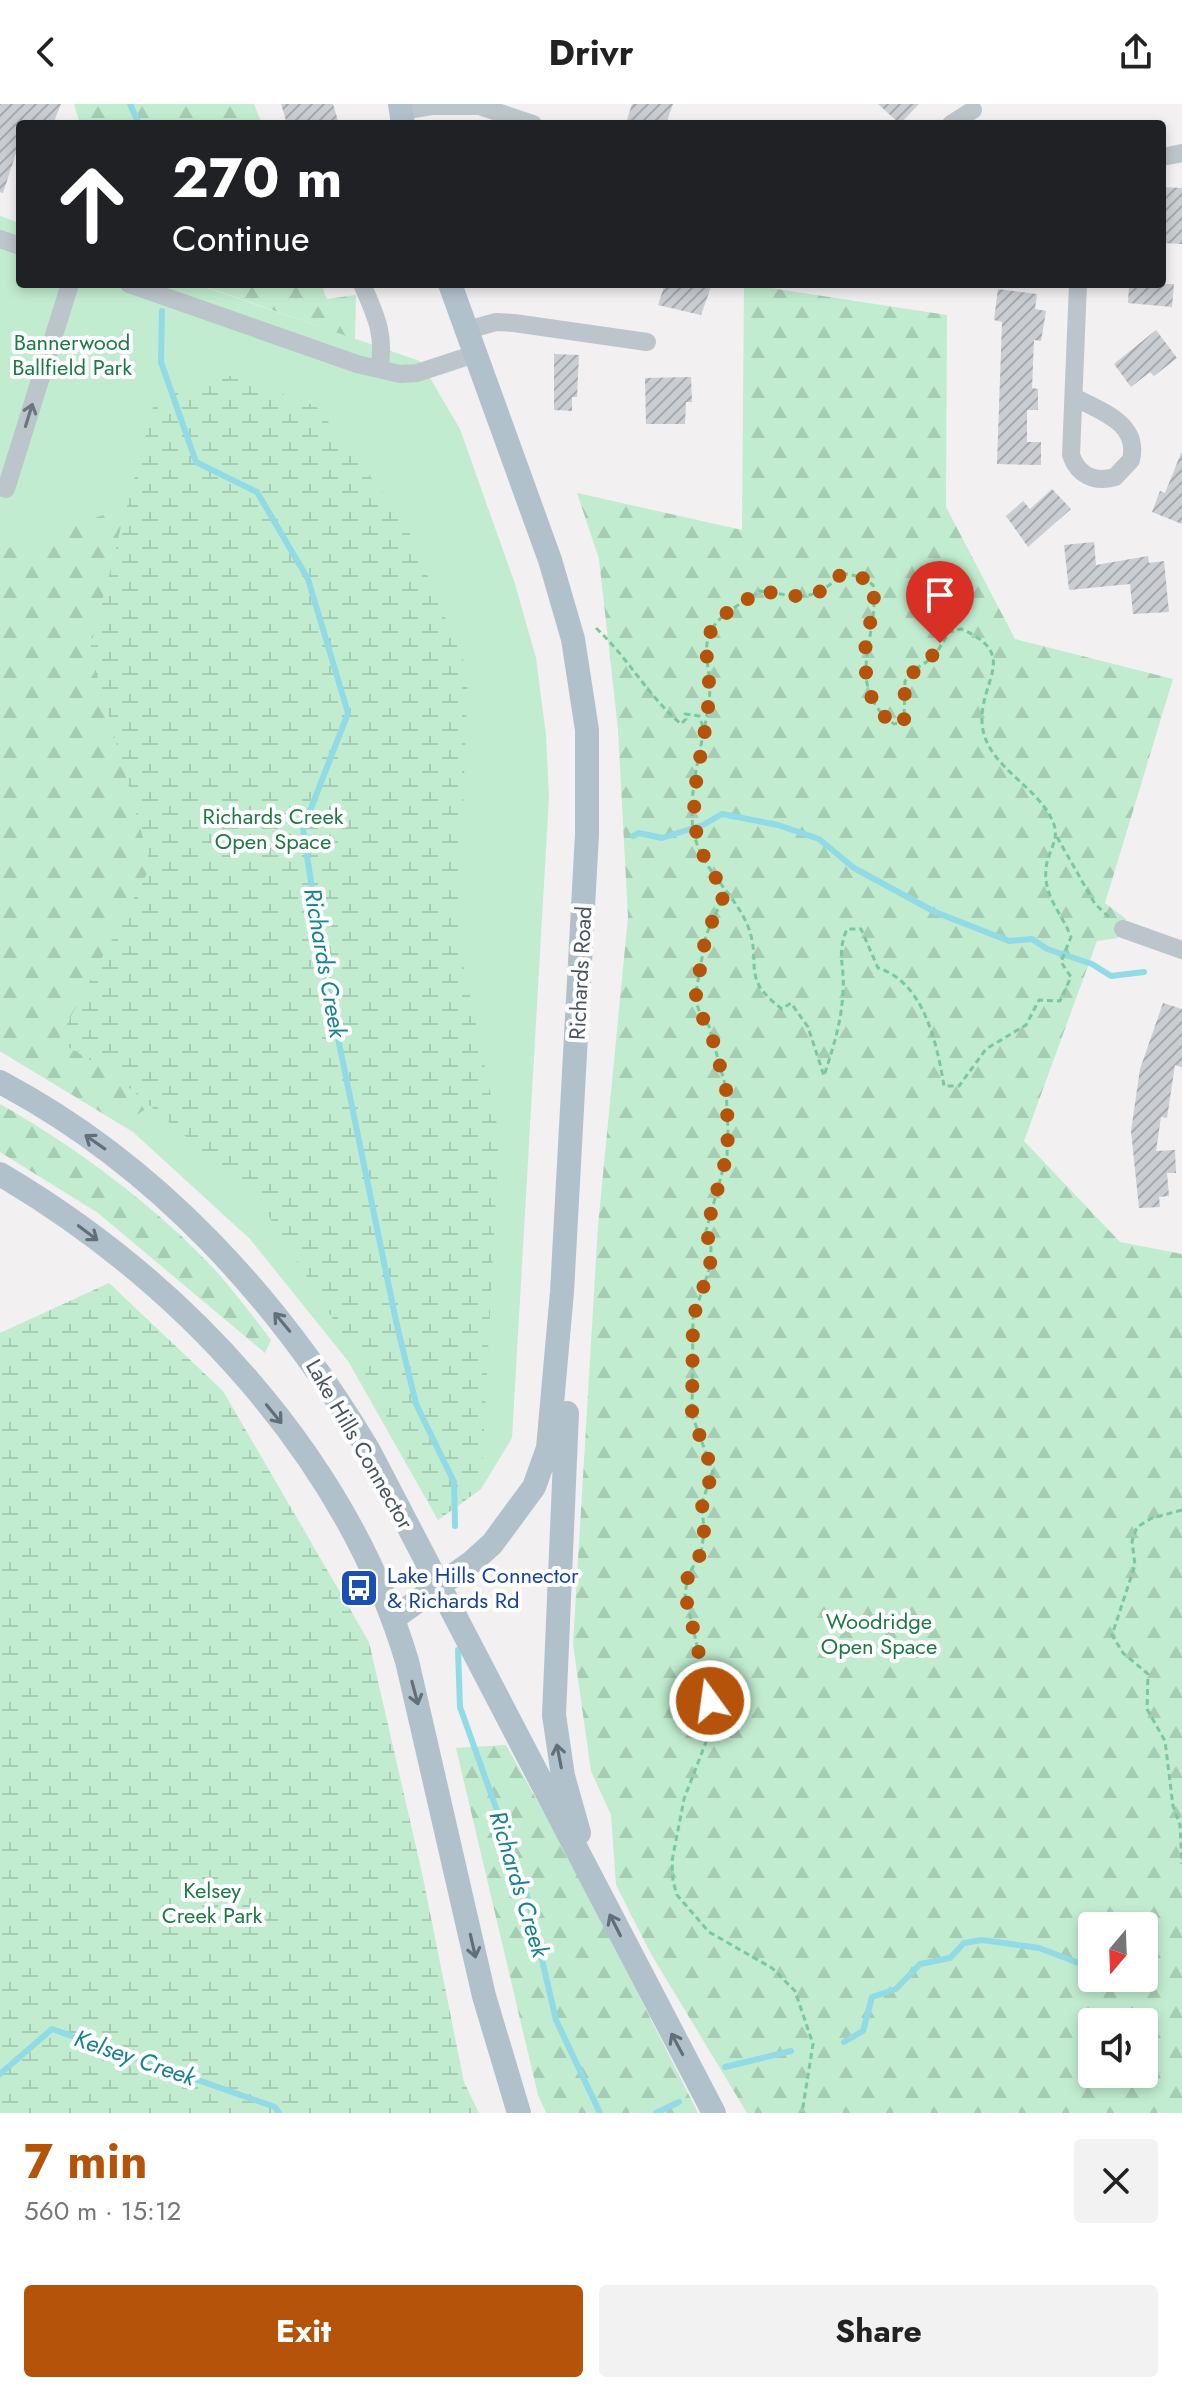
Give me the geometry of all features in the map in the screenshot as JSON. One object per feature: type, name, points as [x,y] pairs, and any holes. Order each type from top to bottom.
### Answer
[{"type":"main road","name":"Richards Road","points":[[394,1618],[492,1544],[534,1487],[553,1426],[587,834],[587,730],[573,639],[562,597],[451,288]]},
{"type":"main road","name":"Lake Hills Connector","points":[[0,1082],[65,1121],[137,1174],[240,1272],[289,1330],[336,1395],[440,1586],[714,2113]]},
{"type":"main road","points":[[0,1174],[46,1203],[132,1268],[220,1349],[295,1440],[325,1482],[364,1552],[394,1618],[419,1708],[484,1996],[519,2113]]},
{"type":"main road","points":[[562,1292],[567,1428],[554,1715],[563,1776],[594,1885]]},
{"type":"street","points":[[402,113],[432,106],[479,106],[521,120]]},
{"type":"street","points":[[3,488],[69,288]]},
{"type":"street","points":[[140,288],[357,364],[400,374],[417,373],[475,354]]},
{"type":"street","points":[[364,288],[376,310],[382,338],[379,369]]},
{"type":"street","points":[[1074,397],[1121,423],[1130,435],[1131,460],[1115,477],[1091,478],[1073,462],[1070,446],[1078,288]]},
{"type":"street","points":[[467,330],[496,322],[514,323],[647,342]]},
{"type":"street","points":[[1123,929],[1182,950]]},
{"type":"path","points":[[1057,837],[1046,870],[1053,907],[1071,937],[1069,950],[1061,962],[1071,977],[1060,1001],[1039,1000],[1026,1025],[986,1049],[959,1086],[944,1086],[934,1037],[923,1012],[903,981],[892,972],[878,968],[861,929],[847,929],[839,948],[844,988],[837,1040],[824,1076],[808,1027],[791,1003],[782,1009],[765,997],[754,981],[748,927],[710,872],[695,840],[693,821],[710,686],[706,650],[711,630],[722,617],[760,591],[804,599],[827,589],[842,573],[861,577],[873,585],[875,596],[865,653],[867,681],[875,710],[897,725],[904,722],[905,681],[914,670],[934,657],[949,632],[961,629],[977,636],[986,644],[994,659],[994,673],[982,723],[991,750],[1053,820],[1057,837],[1095,904],[1123,929]]},
{"type":"path","points":[[596,628],[626,656],[657,704],[681,724],[686,719],[685,714],[699,716],[704,728]]},
{"type":"path","points":[[726,891],[703,950],[696,1002],[709,1026],[726,1088],[728,1131],[727,1155],[706,1231],[711,1248],[710,1267],[693,1318],[690,1355],[694,1389],[692,1415],[713,1472],[702,1502],[704,1533],[701,1553],[688,1576],[685,1594],[710,1701],[711,1729],[684,1799],[672,1861],[673,1881],[677,1895],[709,1932],[759,1959],[795,1991],[813,2044],[802,2113]]},
{"type":"path","points":[[1182,1510],[1152,1518],[1137,1527],[1132,1541],[1135,1565],[1112,1635],[1123,1653],[1148,1674],[1147,1709],[1165,1741],[1173,1806],[1178,1815],[1182,1864]]},
{"type":"green space","points":[[74,104],[254,104],[260,120],[79,120]]},
{"type":"green space","name":"Richards Creek Open Space","points":[[0,216],[16,222],[16,288],[208,288],[420,361],[460,429],[515,584],[536,658],[546,735],[549,797],[512,1438],[481,1489],[438,1520],[348,1361],[250,1239],[133,1132],[0,1051]]},
{"type":"green space","points":[[209,288],[323,288],[327,299],[356,295],[355,339]]},
{"type":"green space","name":"Woodridge Open Space","points":[[744,288],[770,288],[947,315],[946,507],[1015,639],[1173,679],[1105,903],[1126,919],[1118,938],[1097,941],[1024,1141],[1120,1242],[1182,1254],[1182,2113],[747,2113],[651,1954],[616,1885],[611,1815],[591,1771],[573,1644],[598,1226],[628,917],[618,729],[599,559],[577,493],[742,530]]},
{"type":"green space","name":"Richards Creek Open Space","points":[[216,371],[316,406],[404,520],[468,672],[458,940],[499,1134],[481,1489],[438,1520],[359,1361],[258,1199],[111,1072],[58,1041],[151,866],[90,649],[154,403]]},
{"type":"green space","points":[[126,507],[90,649],[151,866],[58,1041],[111,1072],[150,1106],[122,1125],[0,1051],[0,551]]},
{"type":"green space","points":[[0,1104],[59,1140],[118,1182],[174,1229],[222,1278],[271,1340],[265,1353],[98,1213],[0,1152]]},
{"type":"green space","name":"Kelsey Creek Park","points":[[109,1283],[223,1391],[369,1642],[422,1873],[464,2082],[479,2113],[0,2113],[0,1333]]},
{"type":"green space","points":[[506,1745],[575,1868],[698,2113],[546,2113],[538,2095],[456,1748]]},
{"type":"building","points":[[0,104],[61,104],[55,120],[16,120],[16,153],[3,193],[0,192]]},
{"type":"building","points":[[281,104],[333,104],[338,120],[286,120]]},
{"type":"building","points":[[632,104],[673,104],[667,120],[627,120]]},
{"type":"building","points":[[878,104],[919,104],[904,120],[896,120]]},
{"type":"building","points":[[1166,187],[1182,188],[1182,244],[1166,243]]},
{"type":"building","points":[[1166,284],[1174,284],[1172,307],[1128,303],[1129,288],[1166,288]]},
{"type":"building","points":[[664,288],[711,288],[701,315],[658,305]]},
{"type":"building","points":[[998,289],[1037,294],[1035,309],[1046,311],[1041,341],[1034,340],[1032,388],[1038,389],[1038,410],[1027,410],[1027,442],[1041,442],[1041,465],[997,464],[1002,322],[994,320]]},
{"type":"building","points":[[1156,330],[1177,358],[1154,376],[1150,372],[1131,387],[1114,364]]},
{"type":"building","points":[[554,354],[579,355],[577,397],[572,397],[572,411],[554,410]]},
{"type":"building","points":[[691,377],[692,402],[686,402],[685,424],[646,424],[645,378]]},
{"type":"building","points":[[1181,453],[1182,524],[1152,512],[1160,491],[1165,493]]},
{"type":"building","points":[[1052,489],[1071,509],[1028,547],[1006,516],[1023,501],[1030,509]]},
{"type":"building","points":[[1094,542],[1096,565],[1148,556],[1149,563],[1164,561],[1169,612],[1133,614],[1130,584],[1069,590],[1064,545]]},
{"type":"building","points":[[1163,1003],[1182,1009],[1182,1067],[1175,1065],[1167,1118],[1161,1117],[1156,1151],[1175,1150],[1176,1173],[1167,1173],[1169,1196],[1159,1197],[1160,1207],[1139,1208],[1131,1131],[1140,1069]]},
{"type":"waterway","name":"Richards Creek","points":[[130,104],[137,120]]},
{"type":"waterway","name":"Richards Creek","points":[[162,311],[161,362],[196,462],[257,492],[308,579],[348,713],[303,829],[325,975],[396,1321],[416,1404],[454,1482],[455,1526]]},
{"type":"waterway","points":[[633,836],[639,833],[662,838],[703,825],[722,814],[778,825],[819,839],[854,868],[935,912],[1009,941],[1032,939],[1047,949],[1092,964],[1111,976],[1144,972]]},
{"type":"waterway","name":"Richards Creek","points":[[458,1650],[460,1707],[527,1895],[556,2020],[600,2113]]},
{"type":"waterway","points":[[844,2042],[863,2031],[872,1997],[896,1989],[920,1964],[950,1958],[964,1943],[982,1940],[1039,1948],[1078,1963]]},
{"type":"waterway","name":"Kelsey Creek","points":[[0,2074],[52,2029],[275,2107],[279,2113]]},
{"type":"waterway","points":[[725,2067],[791,2051]]},
{"type":"waterway","points":[[656,2113],[679,2102]]},
{"type":"place","name":"Lake Hills Connector & Richards Rd","points":[[359,1588]]},
{"type":"route","points":[[710,1701],[685,1594],[688,1576],[701,1553],[704,1533],[702,1502],[713,1472],[692,1415],[694,1389],[690,1355],[693,1318],[710,1267],[711,1248],[706,1231],[727,1155],[728,1131],[726,1088],[709,1026],[696,1002],[697,975],[706,935],[726,891],[710,872],[695,840],[693,821],[696,771],[708,717],[710,686],[706,650],[711,630],[722,617],[760,591],[804,599],[827,589],[842,573],[861,577],[873,585],[875,596],[874,616],[865,653],[867,681],[875,710],[897,725],[904,722],[905,681],[914,670],[934,657],[940,643]]},
{"type":"park label","name":"Bannerwood Ballfield Park","points":[[72,354]]}]
